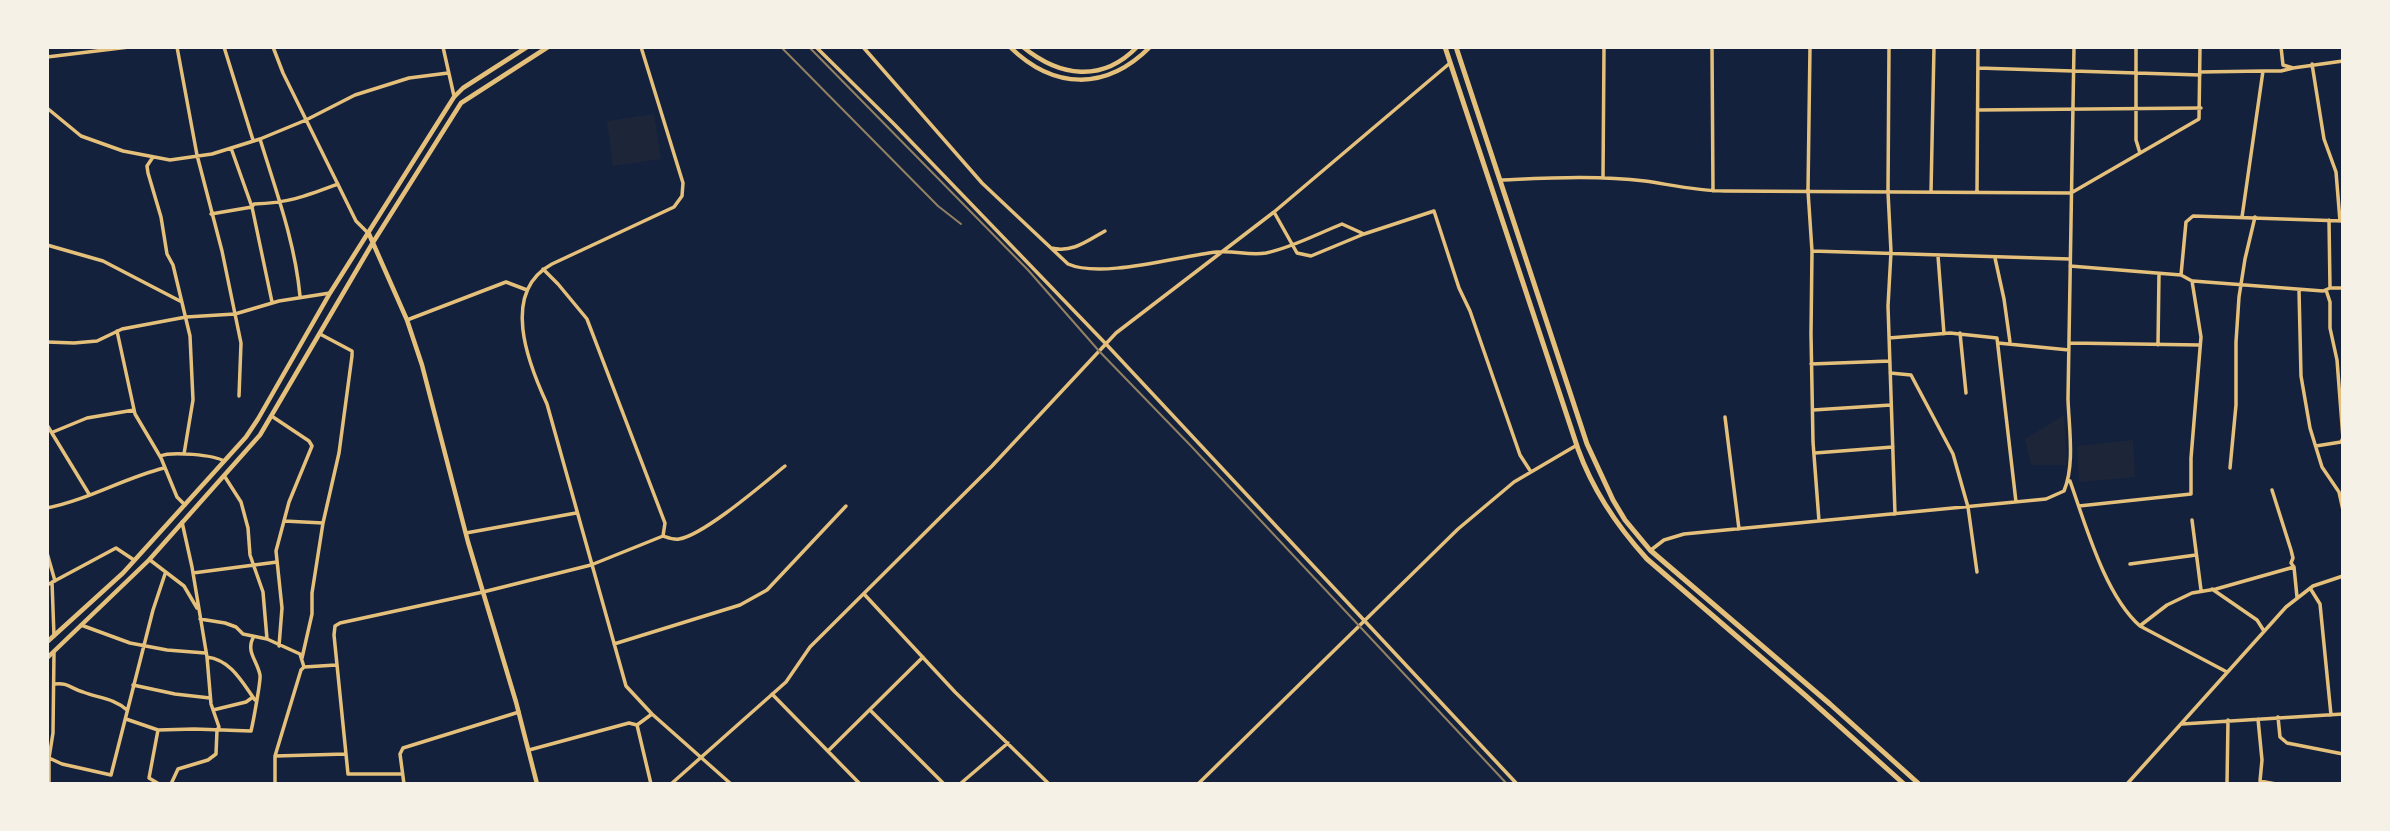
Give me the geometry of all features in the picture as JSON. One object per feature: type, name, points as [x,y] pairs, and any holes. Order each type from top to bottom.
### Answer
[{"type":"main road","points":[[1445,47],[1585,470],[1598,495],[1628,538],[1676,586],[1779,672],[1904,784]]},
{"type":"main road","points":[[1456,47],[1592,458],[1625,520],[1650,550],[1919,784]]},
{"type":"street","points":[[47,57],[129,47]]},
{"type":"street","points":[[177,47],[197,155],[235,314],[242,359],[239,396]]},
{"type":"street","points":[[224,47],[253,140]]},
{"type":"street","points":[[273,47],[283,73],[356,221],[369,234],[407,320],[433,401],[466,533],[519,712],[537,784]]},
{"type":"street","points":[[443,47],[454,97]]},
{"type":"street","points":[[47,642],[134,560],[224,461],[258,419],[330,293],[454,97],[463,88],[527,47]]},
{"type":"street","points":[[47,658],[149,560],[260,435],[372,244],[461,103],[548,47]]},
{"type":"street","points":[[641,47],[683,183],[682,196],[674,207],[542,269],[534,276],[527,290],[523,307],[523,333],[547,404],[626,686],[652,715],[731,784]]},
{"type":"street","points":[[816,47],[1106,344],[1517,784]]},
{"type":"street","points":[[863,47],[982,183],[1049,247],[1073,266],[1101,269],[1222,251],[1245,255],[1260,254],[1342,225],[1364,234]]},
{"type":"street","points":[[1010,47],[1038,69],[1064,79],[1079,80],[1096,79],[1125,68],[1150,47]]},
{"type":"street","points":[[1023,47],[1050,65],[1066,71],[1085,72],[1115,65],[1137,47]]},
{"type":"street","points":[[1603,178],[1604,47]]},
{"type":"street","points":[[1712,47],[1713,191]]},
{"type":"street","points":[[1810,47],[1808,191],[1812,251],[1811,364],[1819,521]]},
{"type":"street","points":[[1889,47],[1888,192],[1891,252],[1888,306],[1895,514]]},
{"type":"street","points":[[1931,192],[1934,47]]},
{"type":"street","points":[[1977,191],[1978,47]]},
{"type":"street","points":[[2074,47],[2069,479],[2116,599],[2140,626],[2227,672]]},
{"type":"street","points":[[2136,47],[2136,140],[2140,153]]},
{"type":"street","points":[[1500,180],[1603,178],[1713,191],[2071,193],[2199,119],[2200,47]]},
{"type":"street","points":[[2281,47],[2283,65],[2293,68]]},
{"type":"street","points":[[1978,68],[2200,74],[2281,71],[2343,61]]},
{"type":"street","points":[[671,784],[772,694],[794,671],[810,647],[992,466],[1116,333],[1274,212],[1450,63]]},
{"type":"street","points":[[2181,275],[2188,218],[2193,216],[2342,220],[2336,172],[2324,139],[2312,64]]},
{"type":"street","points":[[2242,217],[2263,71]]},
{"type":"street","points":[[47,108],[81,136],[123,151],[170,160],[212,154],[260,139],[373,89],[409,78],[448,73]]},
{"type":"street","points":[[1978,110],[2201,108]]},
{"type":"street","points":[[260,139],[295,252],[300,296]]},
{"type":"street","points":[[231,148],[253,207],[272,302]]},
{"type":"street","points":[[153,157],[147,166],[190,336],[193,400],[184,454]]},
{"type":"street","points":[[211,214],[253,207],[254,204],[280,203],[307,197],[338,184]]},
{"type":"street","points":[[1274,212],[1297,253],[1311,256],[1431,211],[1436,214],[1459,288],[1470,311],[1520,456],[1531,472]]},
{"type":"street","points":[[2230,468],[2236,405],[2237,324],[2245,259],[2256,217]]},
{"type":"street","points":[[2316,446],[2341,442],[2343,438],[2337,360],[2330,328],[2329,220]]},
{"type":"street","points":[[1049,247],[1076,248],[1105,231]]},
{"type":"street","points":[[47,245],[103,261],[181,302]]},
{"type":"street","points":[[1812,251],[2070,259]]},
{"type":"street","points":[[1938,256],[1944,334]]},
{"type":"street","points":[[1995,257],[2010,342]]},
{"type":"street","points":[[2070,266],[2181,275],[2192,281],[2241,286],[2299,290],[2343,288]]},
{"type":"street","points":[[542,269],[587,319],[665,523],[663,536]]},
{"type":"street","points":[[2158,345],[2159,274]]},
{"type":"street","points":[[2079,506],[2190,495],[2200,345],[2192,281]]},
{"type":"street","points":[[407,320],[506,282],[527,290]]},
{"type":"street","points":[[2299,290],[2302,383],[2310,428],[2321,464],[2339,492],[2343,510]]},
{"type":"street","points":[[47,342],[97,341],[117,331],[186,317],[235,314],[272,302],[330,293]]},
{"type":"street","points":[[117,331],[134,410],[160,456],[177,497],[184,505]]},
{"type":"street","points":[[1889,338],[1960,333],[1997,338],[2016,502]]},
{"type":"street","points":[[1960,333],[1966,393]]},
{"type":"street","points":[[302,658],[312,614],[312,593],[323,523],[339,453],[352,351],[320,334]]},
{"type":"street","points":[[1998,343],[2010,342],[2069,350]]},
{"type":"street","points":[[2070,343],[2200,345]]},
{"type":"street","points":[[1811,364],[1890,361]]},
{"type":"street","points":[[1890,373],[1911,375],[1953,454],[1968,507],[1977,572]]},
{"type":"street","points":[[1813,410],[1891,405]]},
{"type":"street","points":[[53,432],[87,418],[134,410]]},
{"type":"street","points":[[273,416],[309,441],[312,446],[284,521],[276,551],[282,608],[279,646]]},
{"type":"street","points":[[1725,417],[1739,529]]},
{"type":"street","points":[[47,425],[89,494]]},
{"type":"street","points":[[1198,784],[1458,529],[1514,482],[1577,445]]},
{"type":"street","points":[[1814,453],[1893,447]]},
{"type":"street","points":[[160,456],[170,452],[216,456],[224,461]]},
{"type":"street","points":[[402,774],[348,774],[335,626],[591,565],[663,536],[678,540],[689,536],[737,504],[785,466]]},
{"type":"street","points":[[47,508],[66,505],[147,472],[164,468]]},
{"type":"street","points":[[225,477],[241,502],[254,566],[263,593],[267,639]]},
{"type":"street","points":[[1650,550],[1664,540],[1685,534],[2046,499],[2064,491],[2069,479]]},
{"type":"street","points":[[2272,490],[2293,558],[2291,563],[2294,567],[2297,597]]},
{"type":"street","points":[[614,644],[753,599],[767,590],[846,506]]},
{"type":"street","points":[[466,533],[576,513]]},
{"type":"street","points":[[2192,520],[2201,590]]},
{"type":"street","points":[[284,521],[323,523]]},
{"type":"street","points":[[171,784],[178,769],[208,760],[216,754],[219,727],[209,698],[206,655],[182,522]]},
{"type":"street","points":[[51,583],[116,548],[134,560]]},
{"type":"street","points":[[47,553],[54,636]]},
{"type":"street","points":[[2130,564],[2196,555]]},
{"type":"street","points":[[149,560],[184,586],[198,610]]},
{"type":"street","points":[[193,573],[277,562]]},
{"type":"street","points":[[2140,626],[2167,605],[2201,590],[2294,567]]},
{"type":"street","points":[[48,758],[62,764],[111,775],[133,685],[165,574]]},
{"type":"street","points":[[2127,784],[2297,597],[2310,588],[2343,576]]},
{"type":"street","points":[[2310,588],[2320,604],[2331,715]]},
{"type":"street","points":[[2212,589],[2257,620],[2264,631]]},
{"type":"street","points":[[864,594],[1049,784]]},
{"type":"street","points":[[200,619],[236,627],[243,634],[267,639],[300,654],[302,658],[304,667],[275,756],[275,784]]},
{"type":"street","points":[[81,625],[86,629],[144,646],[219,659],[229,666],[254,698]]},
{"type":"street","points":[[126,719],[158,730],[251,731],[254,698],[261,678],[250,651],[253,638]]},
{"type":"street","points":[[49,784],[48,758],[53,733],[55,684],[54,652]]},
{"type":"street","points":[[828,751],[923,657]]},
{"type":"street","points":[[304,667],[337,665]]},
{"type":"street","points":[[55,684],[63,683],[120,704],[127,710]]},
{"type":"street","points":[[133,685],[209,698]]},
{"type":"street","points":[[772,694],[860,784]]},
{"type":"street","points":[[213,710],[254,698]]},
{"type":"street","points":[[870,710],[944,784]]},
{"type":"street","points":[[404,784],[400,754],[403,748],[519,712]]},
{"type":"street","points":[[2180,725],[2343,714]]},
{"type":"street","points":[[528,751],[629,723],[637,725],[652,715]]},
{"type":"street","points":[[2278,717],[2280,737],[2287,743],[2343,754]]},
{"type":"street","points":[[2258,718],[2262,760],[2260,781],[2276,784]]},
{"type":"street","points":[[2227,784],[2228,720]]},
{"type":"street","points":[[637,725],[651,784]]},
{"type":"street","points":[[158,730],[149,778],[159,784]]},
{"type":"street","points":[[960,784],[1008,743]]},
{"type":"street","points":[[275,756],[345,754]]},
{"type":"shaded area","points":[[654,114],[661,159],[613,166],[607,121]]},
{"type":"shaded area","points":[[2064,415],[2067,465],[2031,465],[2025,439]]},
{"type":"shaded area","points":[[2133,440],[2135,477],[2079,482],[2077,446]]},
{"type":"railway","points":[[781,47],[938,206],[961,224]]},
{"type":"railway","points":[[809,47],[1028,270],[1099,351],[1507,784]]}]
